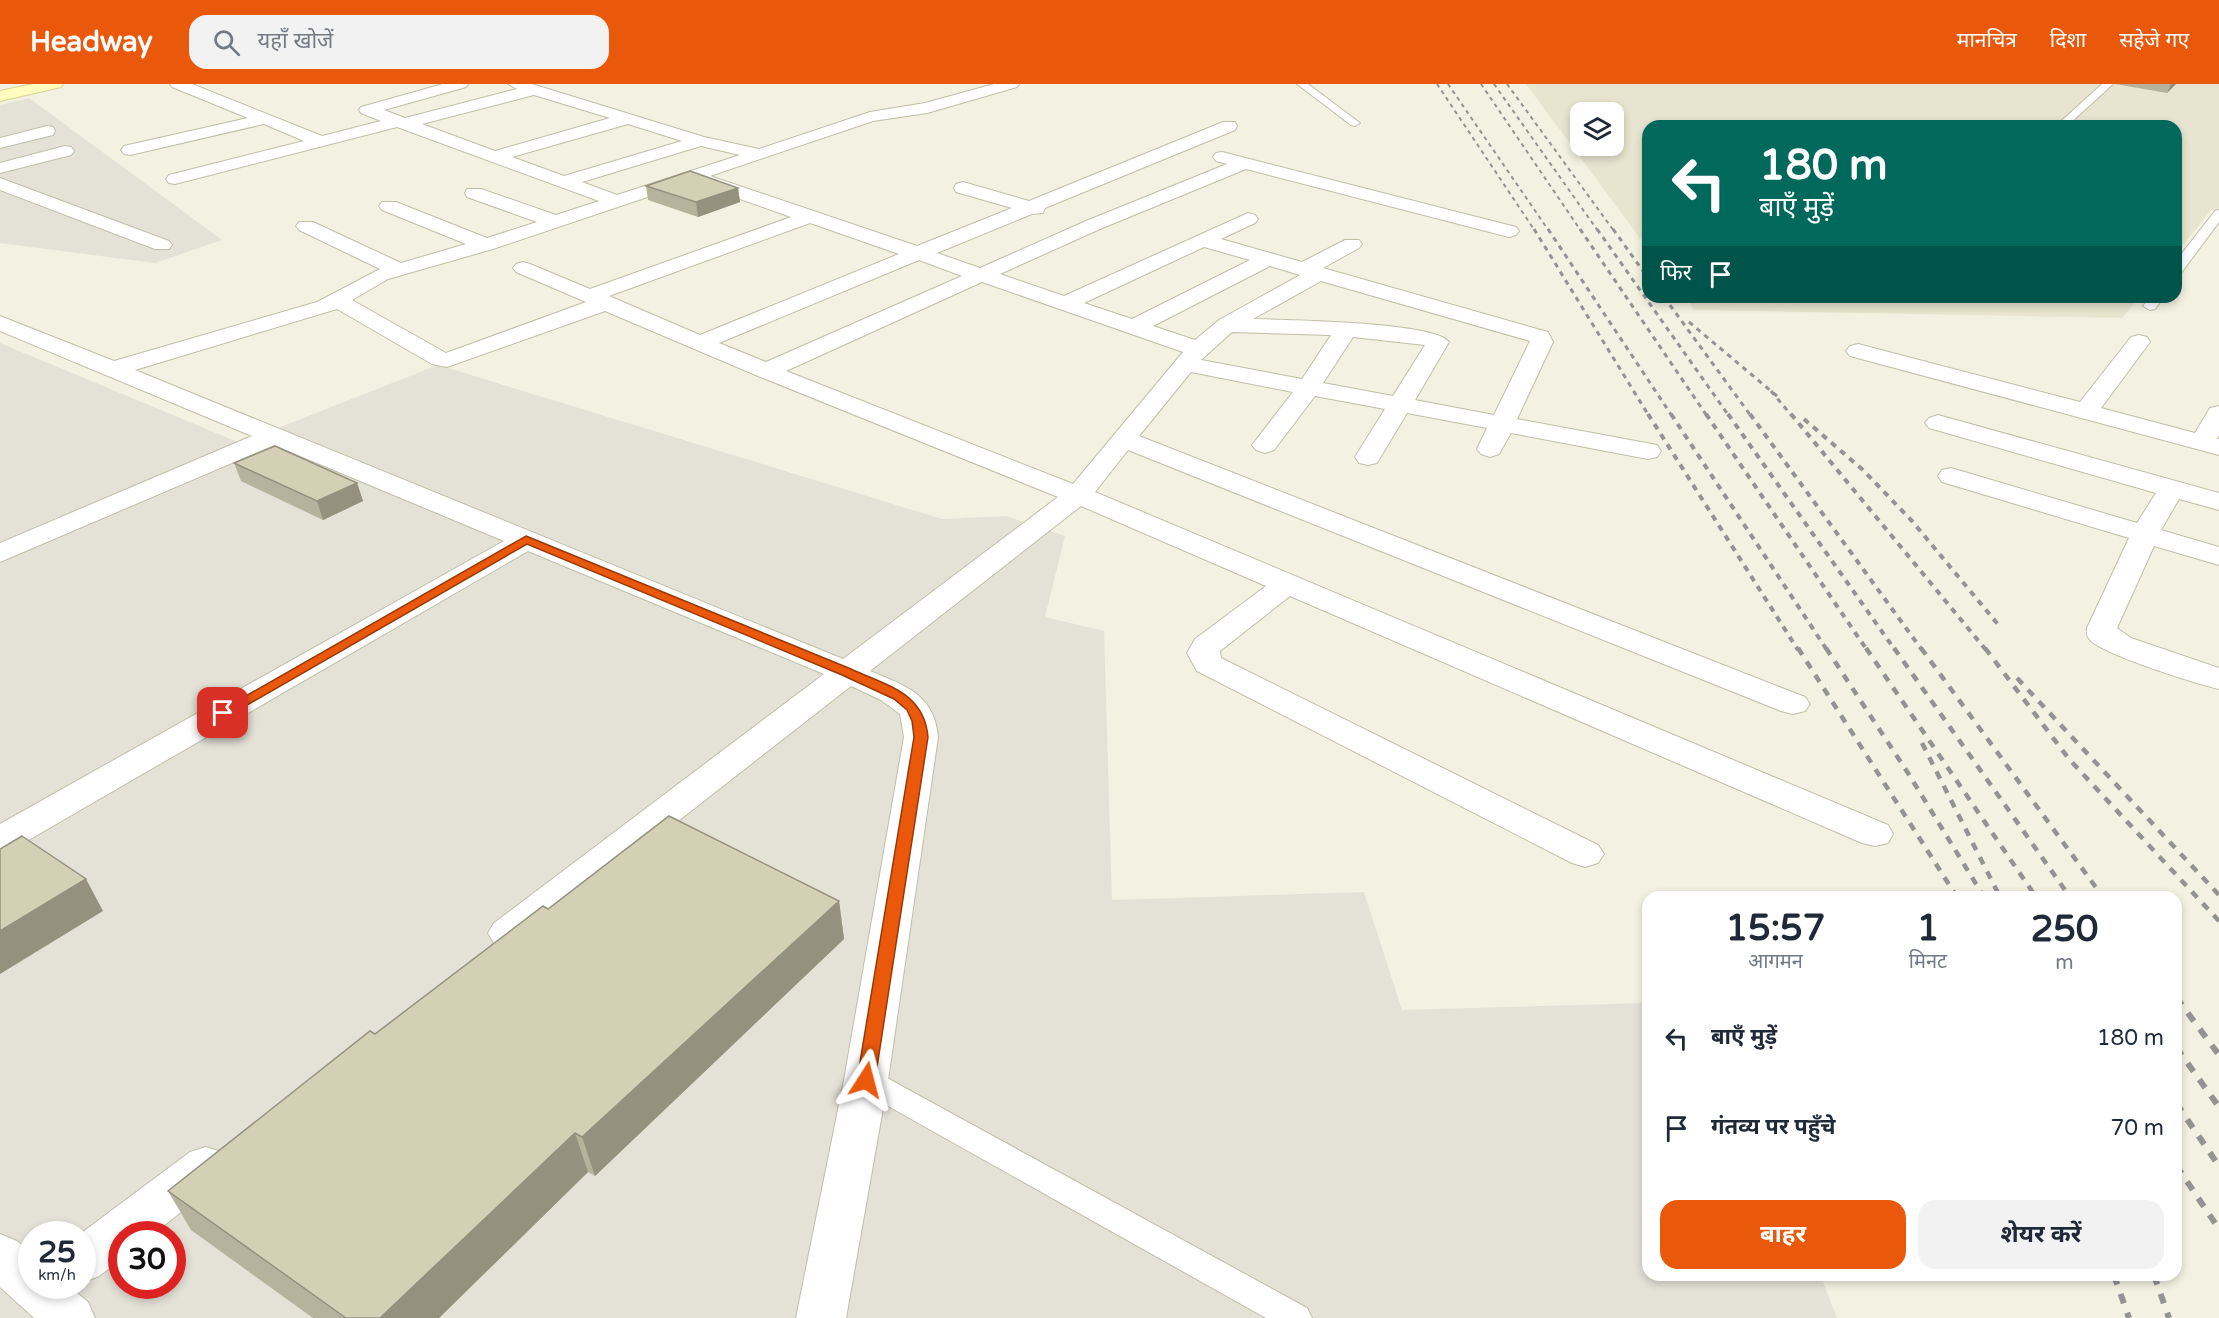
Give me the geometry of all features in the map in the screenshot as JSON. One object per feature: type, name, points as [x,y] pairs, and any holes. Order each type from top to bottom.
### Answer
[{"type":"street","points":[[0,96],[55,84]]},
{"type":"street","points":[[178,84],[320,141]]},
{"type":"street","points":[[460,84],[367,110],[618,202]]},
{"type":"street","points":[[516,84],[700,141],[760,154]]},
{"type":"street","points":[[113,369],[338,301],[374,278],[618,202],[870,117],[927,108],[1011,84]]},
{"type":"street","points":[[175,178],[533,90]]},
{"type":"street","points":[[557,117],[590,107]]},
{"type":"street","points":[[116,137],[239,109]]},
{"type":"street","points":[[494,157],[630,118]]},
{"type":"street","points":[[130,150],[265,119]]},
{"type":"street","points":[[699,343],[1229,126]]},
{"type":"street","points":[[260,138],[293,130]]},
{"type":"street","points":[[0,143],[47,131]]},
{"type":"street","points":[[537,173],[673,132]]},
{"type":"street","points":[[458,144],[491,135]]},
{"type":"street","points":[[564,182],[700,141]]},
{"type":"street","points":[[1180,146],[1509,231]]},
{"type":"street","points":[[0,168],[65,151]]},
{"type":"street","points":[[766,371],[1093,225],[1244,163]]},
{"type":"street","points":[[694,177],[1134,327],[1191,356],[1308,388],[1647,451]]},
{"type":"street","points":[[963,188],[1093,225]]},
{"type":"street","points":[[5,189],[162,245]]},
{"type":"street","points":[[474,193],[556,222]]},
{"type":"street","points":[[389,206],[486,244]]},
{"type":"street","points":[[338,301],[444,360],[811,216]]},
{"type":"street","points":[[1066,303],[1248,219]]},
{"type":"street","points":[[306,226],[399,270]]},
{"type":"street","points":[[1202,240],[1540,338],[1542,342],[1490,449]]},
{"type":"street","points":[[479,956],[1078,495],[1191,356],[1227,325],[1352,244]]},
{"type":"street","points":[[1134,327],[1268,259]]},
{"type":"street","points":[[524,268],[766,371],[1078,495],[1875,834]]},
{"type":"street","points":[[0,323],[847,672],[899,696],[913,708],[919,721],[921,737],[866,1080],[822,1318]]},
{"type":"street","points":[[1227,325],[1346,329],[1438,342],[1368,458]]},
{"type":"street","points":[[1265,445],[1308,388],[1346,329]]},
{"type":"street","points":[[2086,411],[2139,342]]},
{"type":"street","points":[[1858,351],[2210,445],[2219,413]]},
{"type":"street","points":[[1938,423],[2219,502]]},
{"type":"street","points":[[0,553],[273,436]]},
{"type":"street","points":[[1123,439],[1793,704]]},
{"type":"street","points":[[1951,476],[2219,556]]},
{"type":"street","points":[[2172,489],[2145,533],[2102,628],[2102,634],[2120,645],[2219,678]]},
{"type":"street","points":[[0,840],[526,540]]},
{"type":"street","points":[[1287,584],[1206,646],[1203,653],[1208,664],[1585,854]]},
{"type":"street","points":[[96,1250],[233,1145]]},
{"type":"street","points":[[0,1256],[18,1270]]},
{"type":"lane","points":[[1302,84],[1355,123]]},
{"type":"lane","points":[[2068,120],[2108,84]]},
{"type":"lane","points":[[2182,262],[2219,214]]},
{"type":"lane","points":[[866,1080],[1296,1318]]},
{"type":"shaded area","points":[[1526,84],[2219,84],[2219,211],[2211,210],[2182,246],[2182,120],[1642,120],[1642,241],[1579,156],[1624,156],[1624,102],[1570,102],[1570,144]]},
{"type":"shaded area","points":[[29,98],[222,240],[155,263],[0,243],[0,105]]},
{"type":"shaded area","points":[[1689,303],[2134,303],[2122,318],[1694,310]]},
{"type":"shaded area","points":[[0,343],[240,443],[438,365],[942,519],[1006,516],[1065,536],[1045,617],[1104,631],[1112,900],[1364,892],[1402,1010],[1642,1003],[1642,1281],[1822,1281],[1837,1318],[0,1318]]},
{"type":"building","points":[[690,171],[738,188],[696,202],[646,186]]},
{"type":"building","points":[[275,446],[357,483],[317,501],[234,463]]},
{"type":"building","points":[[669,816],[839,901],[582,1137],[575,1133],[380,1318],[346,1318],[168,1191],[370,1031],[375,1034],[543,906],[548,909]]},
{"type":"building","points":[[22,836],[86,879],[0,931],[0,849]]},
{"type":"railway","points":[[1437,84],[1535,231]]},
{"type":"railway","points":[[1448,84],[1549,231]]},
{"type":"railway","points":[[1481,84],[1581,231]]},
{"type":"railway","points":[[1494,84],[1598,231]]},
{"type":"railway","points":[[1507,84],[1614,231]]},
{"type":"railway","points":[[1534,229],[1649,416]]},
{"type":"railway","points":[[1548,229],[1672,416]]},
{"type":"railway","points":[[1580,229],[1707,416]]},
{"type":"railway","points":[[1597,229],[1642,293]]},
{"type":"railway","points":[[1613,229],[1642,270]]},
{"type":"railway","points":[[1649,303],[1729,416]]},
{"type":"railway","points":[[1668,303],[1751,416]]},
{"type":"railway","points":[[1689,322],[1777,396]]},
{"type":"railway","points":[[1771,391],[1792,416]]},
{"type":"railway","points":[[1648,414],[1798,650]]},
{"type":"railway","points":[[1671,414],[1827,650]]},
{"type":"railway","points":[[1706,414],[1867,650]]},
{"type":"railway","points":[[1728,414],[1895,650]]},
{"type":"railway","points":[[1750,414],[1922,650]]},
{"type":"railway","points":[[1791,414],[1986,650]]},
{"type":"railway","points":[[1804,419],[1863,470],[1912,521],[2001,628]]},
{"type":"railway","points":[[1798,648],[1953,891]]},
{"type":"railway","points":[[1826,648],[1908,773],[1980,891]]},
{"type":"railway","points":[[1866,648],[2032,891]]},
{"type":"railway","points":[[1894,648],[2066,891]]},
{"type":"railway","points":[[1921,648],[2099,891]]},
{"type":"railway","points":[[1985,648],[2069,759],[2219,921]]},
{"type":"railway","points":[[2017,678],[2219,895]]},
{"type":"railway","points":[[1922,743],[1997,891]]},
{"type":"railway","points":[[2182,1005],[2219,1055]]},
{"type":"railway","points":[[2182,1055],[2219,1107]]},
{"type":"railway","points":[[2182,1112],[2219,1166]]},
{"type":"railway","points":[[2182,1174],[2219,1229]]},
{"type":"railway","points":[[2116,1281],[2129,1318]]},
{"type":"railway","points":[[2156,1281],[2169,1318]]},
{"type":"route","points":[[223,713],[526,540],[847,672],[899,696],[913,708],[919,721],[921,737],[866,1080]]}]
